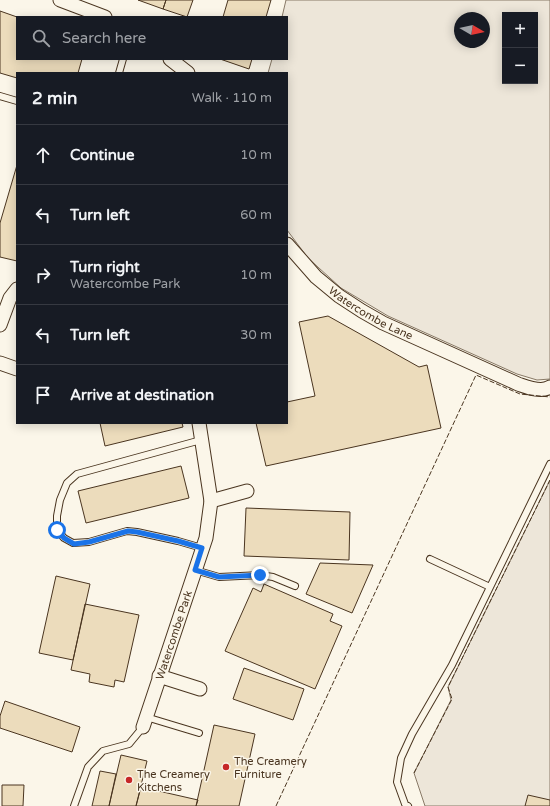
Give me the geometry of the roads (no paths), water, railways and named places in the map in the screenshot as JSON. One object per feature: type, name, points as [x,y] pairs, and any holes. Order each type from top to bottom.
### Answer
[{"type":"street","points":[[60,0],[102,16]]},
{"type":"street","points":[[171,60],[187,72]]},
{"type":"street","name":"Watercombe Lane","points":[[288,245],[316,277],[340,296],[383,323],[518,384],[532,388],[546,389],[550,387]]},
{"type":"street","points":[[0,325],[10,298],[16,290]]},
{"type":"street","points":[[0,363],[16,369]]},
{"type":"street","name":"Watercombe Park","points":[[145,722],[206,538],[211,501],[199,424]]},
{"type":"street","points":[[211,501],[247,491]]},
{"type":"street","points":[[159,676],[200,689]]},
{"type":"lane","points":[[119,72],[123,60]]},
{"type":"lane","points":[[0,96],[16,101]]},
{"type":"lane","points":[[201,440],[77,474],[67,483],[60,500],[57,516],[57,530],[64,538],[74,544],[89,542],[128,531],[157,536],[202,548]]},
{"type":"lane","points":[[408,806],[405,804],[397,782],[401,758],[412,734],[452,665],[550,464]]},
{"type":"lane","points":[[430,558],[490,586]]},
{"type":"lane","points":[[195,570],[219,577],[260,575],[273,577],[295,586]]},
{"type":"lane","points":[[74,806],[88,767],[103,751],[129,744],[145,722],[199,733]]},
{"type":"place","name":"The Creamery Furniture","points":[[226,767]]},
{"type":"place","name":"The Creamery Kitchens","points":[[129,780]]}]
